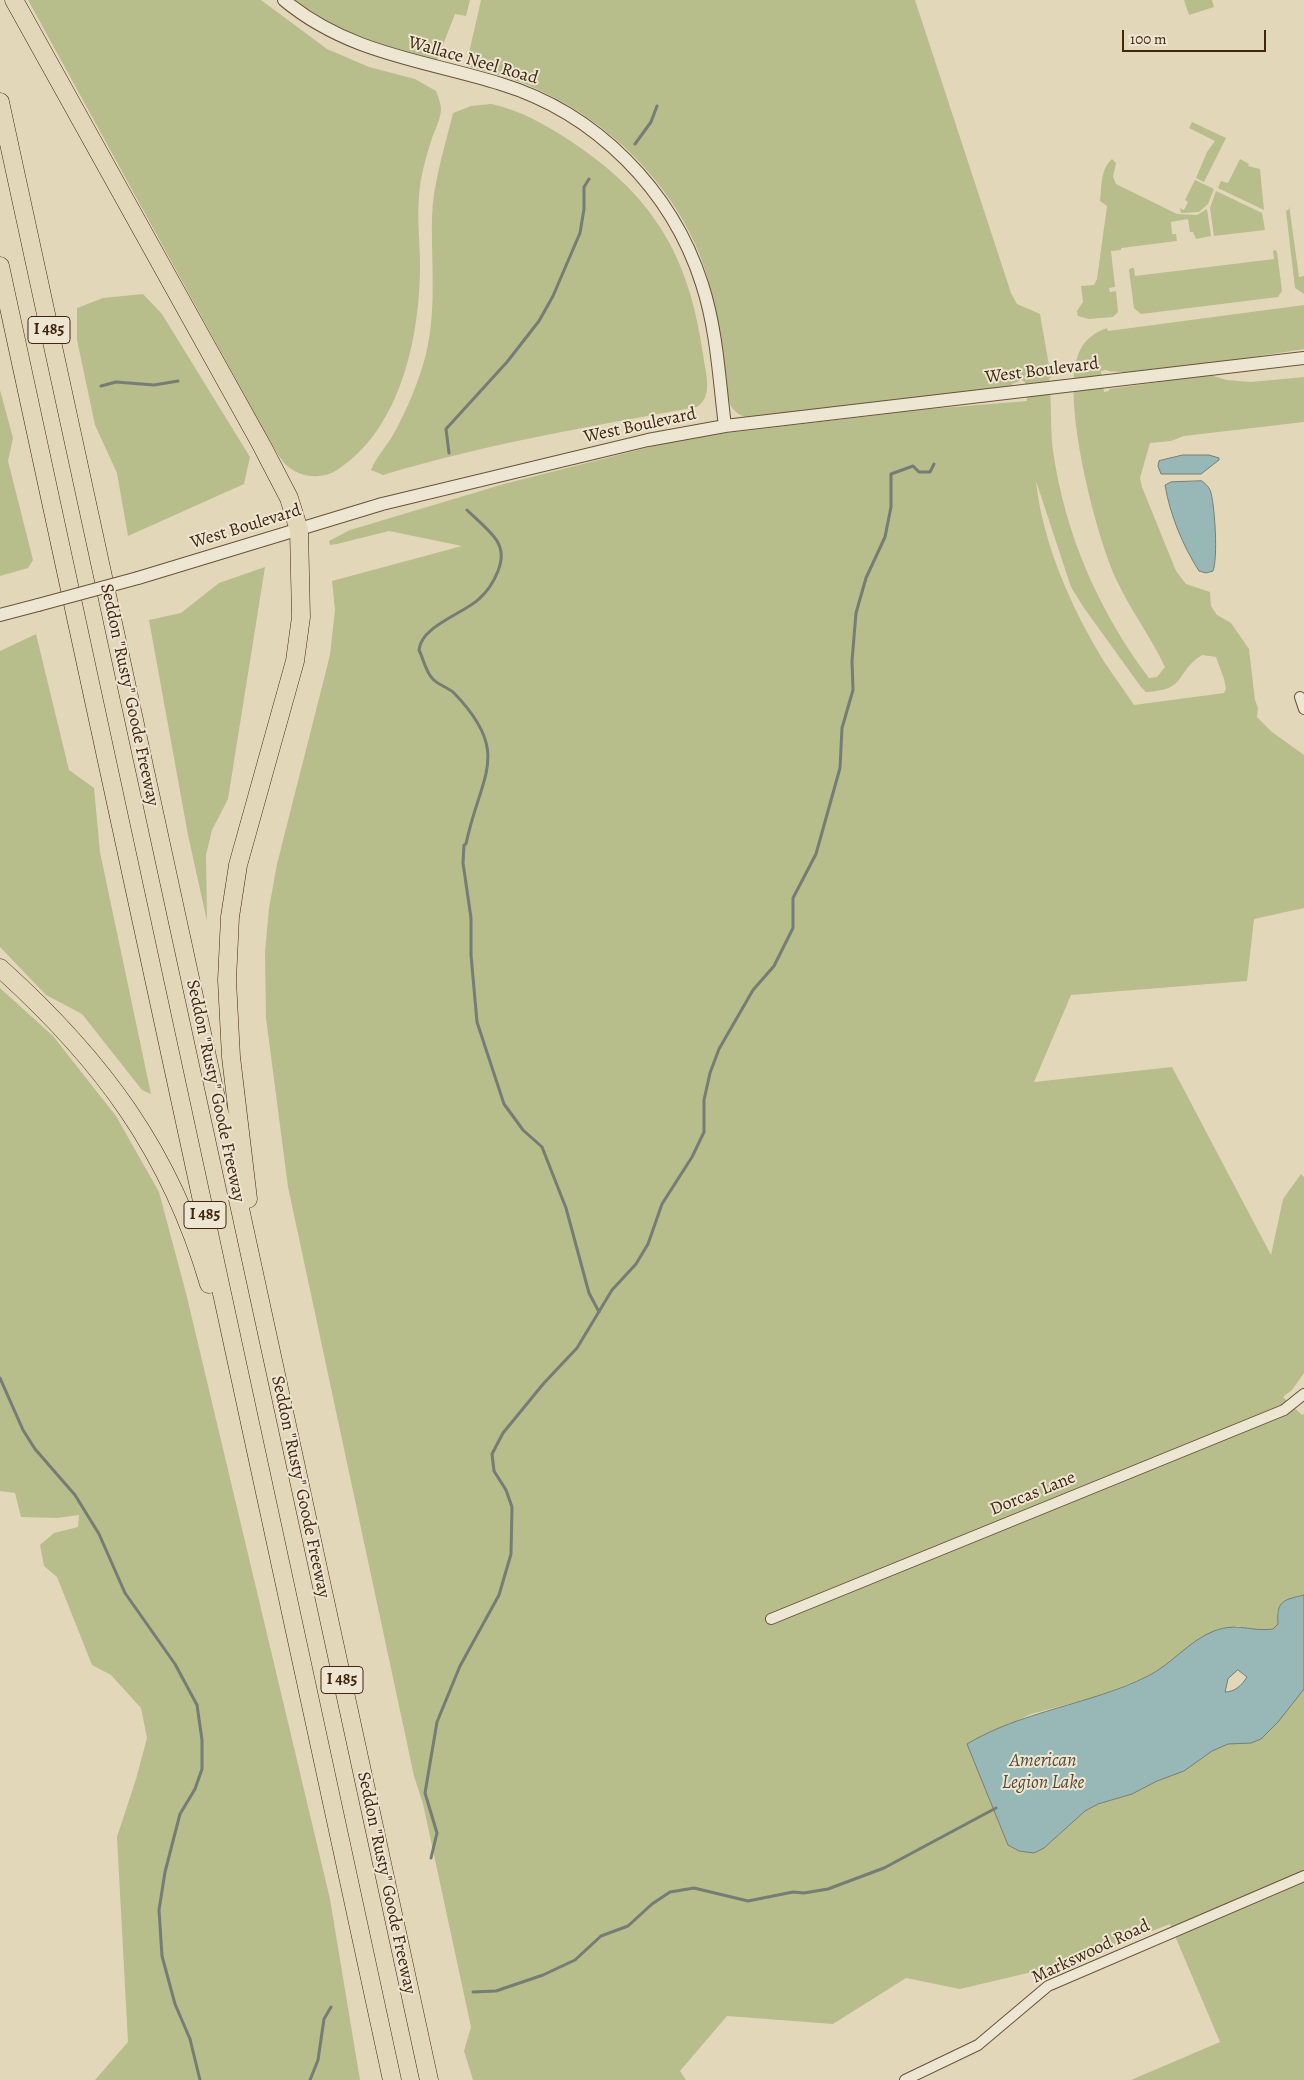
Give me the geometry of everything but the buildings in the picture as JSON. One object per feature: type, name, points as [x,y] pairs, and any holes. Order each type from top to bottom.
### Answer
[{"type":"highway","points":[[14,0],[262,446],[289,498],[299,530],[301,617],[295,661],[238,865],[230,917],[227,980],[231,1057],[242,1139],[256,1279]]},
{"type":"highway","name":"Seddon \"Rusty\" Goode Freeway","points":[[0,102],[429,2080]]},
{"type":"highway","name":"Seddon \"Rusty\" Goode Freeway","points":[[0,266],[392,2080]]},
{"type":"highway","points":[[0,968],[72,1037],[122,1099],[155,1152],[197,1244],[250,1423]]},
{"type":"street","name":"Wallace Neel Road","points":[[284,0],[324,27],[369,48],[501,84],[544,100],[590,128],[622,155],[661,200],[676,224],[702,283],[713,331],[725,426]]},
{"type":"street","name":"West Boulevard","points":[[0,615],[138,578],[392,501],[648,440],[725,426],[1304,358]]},
{"type":"street","points":[[1300,697],[1304,709]]},
{"type":"street","name":"Dorcas Lane","points":[[771,1619],[1284,1410],[1304,1394]]},
{"type":"street","name":"Markswood Road","points":[[905,2080],[978,2045],[1048,1986],[1304,1876]]},
{"type":"green space","points":[[28,0],[261,0],[327,49],[369,67],[415,79],[436,91],[441,113],[426,160],[420,190],[418,214],[419,293],[411,350],[391,406],[377,431],[359,452],[337,470],[325,475],[304,475],[291,469],[280,458]]},
{"type":"green space","points":[[294,0],[470,0],[466,16],[455,14],[437,60],[362,38],[328,21]]},
{"type":"green space","points":[[481,0],[915,0],[1011,293],[1017,304],[1040,314],[1051,377],[1049,379],[1053,451],[1066,512],[1075,542],[1100,599],[1131,653],[1149,678],[1157,677],[1165,667],[1117,581],[1100,533],[1083,468],[1074,403],[1074,376],[1078,355],[1089,338],[1107,328],[1108,331],[1304,305],[1304,349],[1168,369],[1118,372],[1101,371],[1104,392],[1109,391],[1109,389],[1210,375],[1227,380],[1251,382],[1304,377],[1304,422],[1184,436],[1171,441],[1150,443],[1140,478],[1176,571],[1186,584],[1210,592],[1211,606],[1217,615],[1231,623],[1249,649],[1255,700],[1258,708],[1257,717],[1272,732],[1304,755],[1304,908],[1254,919],[1247,981],[1071,995],[1034,1082],[1172,1067],[1271,1255],[1283,1199],[1301,1174],[1304,1177],[1304,1373],[1292,1390],[1283,1397],[1302,1415],[1304,1414],[1304,1595],[1284,1601],[1277,1612],[1278,1624],[1274,1629],[1259,1631],[1237,1626],[1191,1646],[1173,1661],[1148,1676],[1099,1696],[1031,1714],[967,1744],[1008,1845],[1019,1851],[1034,1853],[1044,1848],[1085,1811],[1098,1804],[1132,1794],[1157,1781],[1184,1771],[1212,1751],[1228,1743],[1251,1743],[1304,1689],[1304,2080],[1131,2080],[1220,2042],[1170,1924],[1066,1964],[960,1989],[906,1978],[833,2024],[727,2016],[680,2071],[686,2080],[473,2080],[464,2051],[471,2027],[423,1804],[414,1776],[288,1187],[266,1018],[265,952],[269,908],[277,864],[330,655],[335,610],[332,581],[462,546],[389,531],[337,544],[330,545],[329,541],[350,530],[504,484],[685,438],[929,409],[1027,401],[1025,382],[1022,380],[1012,384],[1012,386],[751,418],[744,417],[734,410],[726,391],[722,348],[714,300],[699,253],[687,227],[672,202],[654,179],[635,157],[613,137],[590,119],[566,104],[523,83],[466,66]],"holes":[[[1036,481],[1071,587],[1084,608],[1146,692],[1169,688],[1202,655],[1216,657],[1224,679],[1226,689],[1224,693],[1134,705],[1100,655],[1075,609],[1050,546]]]},
{"type":"green space","points":[[1184,0],[1212,0],[1214,7],[1189,15]]},
{"type":"green space","points":[[491,104],[531,118],[569,140],[598,161],[645,206],[662,230],[677,257],[688,287],[697,319],[707,390],[702,402],[697,407],[500,445],[383,475],[371,470],[393,435],[408,406],[426,354],[433,286],[433,204],[437,178],[453,113],[471,106]]},
{"type":"green space","points":[[1192,122],[1226,138],[1204,182],[1196,178],[1207,152],[1215,141],[1189,128]]},
{"type":"green space","points":[[1112,159],[1116,163],[1113,177],[1116,184],[1177,214],[1197,215],[1207,209],[1211,236],[1196,239],[1193,232],[1190,232],[1188,219],[1171,222],[1172,234],[1176,234],[1177,241],[1111,251],[1115,287],[1109,288],[1110,292],[1116,291],[1118,312],[1113,317],[1089,319],[1078,316],[1077,311],[1083,302],[1081,286],[1094,285],[1097,279],[1107,206],[1100,201],[1103,173]]},
{"type":"green space","points":[[1240,159],[1249,164],[1248,166],[1260,169],[1264,210],[1218,188],[1221,181],[1228,183]]},
{"type":"green space","points":[[1195,180],[1214,189],[1208,204],[1199,212],[1181,213],[1180,208],[1184,210],[1188,202],[1185,200]]},
{"type":"green space","points":[[1216,191],[1262,213],[1265,230],[1214,236],[1210,208]]},
{"type":"green space","points":[[1289,205],[1299,277],[1304,276],[1304,294],[1295,288],[1286,211],[1289,209]]},
{"type":"green space","points":[[1273,251],[1277,252],[1282,291],[1278,297],[1141,314],[1134,308],[1129,270],[1131,268],[1134,268],[1135,276],[1274,259]]},
{"type":"green space","points":[[143,294],[162,314],[250,457],[244,484],[128,536],[117,473],[95,425],[77,340],[77,308],[103,298]]},
{"type":"green space","points":[[0,390],[13,438],[8,461],[33,560],[28,568],[0,576]]},
{"type":"green space","points":[[265,567],[228,799],[212,830],[206,855],[207,921],[188,835],[149,620],[181,613],[219,583]]},
{"type":"green space","points":[[36,634],[69,770],[94,788],[100,852],[151,1094],[142,1090],[82,1014],[46,995],[0,947],[0,651]]},
{"type":"green space","points":[[0,988],[53,1036],[116,1116],[159,1192],[186,1293],[330,1899],[360,2080],[95,2080],[128,2042],[117,1837],[147,1738],[141,1708],[111,1675],[92,1665],[57,1577],[44,1566],[40,1545],[54,1533],[78,1527],[79,1515],[57,1518],[21,1517],[15,1493],[0,1491]]},
{"type":"water","points":[[1183,455],[1209,455],[1219,458],[1219,460],[1201,474],[1161,474],[1158,466],[1159,461]]},
{"type":"water","points":[[1202,481],[1208,486],[1211,493],[1215,533],[1215,564],[1213,571],[1206,573],[1199,571],[1183,541],[1170,508],[1165,485],[1171,482]]},
{"type":"water","name":"American Legion Lake","points":[[1304,1595],[1304,1689],[1278,1722],[1261,1739],[1251,1743],[1228,1744],[1212,1751],[1184,1771],[1157,1781],[1132,1794],[1098,1804],[1085,1811],[1044,1848],[1034,1853],[1019,1851],[1008,1845],[967,1744],[1011,1723],[1103,1694],[1148,1676],[1197,1640],[1214,1631],[1230,1627],[1273,1629],[1278,1624],[1278,1610],[1283,1602]],"holes":[[[1238,1670],[1247,1677],[1238,1688],[1225,1692],[1228,1679]]]},
{"type":"waterway","points":[[635,144],[651,122],[657,106]]},
{"type":"waterway","points":[[449,453],[446,429],[507,362],[539,321],[553,296],[580,233],[584,209],[584,187],[589,179]]},
{"type":"waterway","points":[[101,386],[116,382],[154,385],[178,381]]},
{"type":"waterway","points":[[431,1858],[437,1833],[425,1793],[437,1722],[460,1666],[499,1595],[511,1554],[512,1507],[506,1490],[494,1471],[492,1454],[503,1433],[544,1383],[577,1348],[612,1290],[636,1264],[648,1244],[662,1204],[692,1157],[704,1132],[704,1100],[710,1073],[719,1049],[753,990],[774,966],[793,928],[793,898],[816,854],[840,768],[842,728],[853,690],[852,661],[856,613],[866,578],[885,537],[891,507],[891,474],[913,466],[919,472],[930,472],[934,464]]},
{"type":"waterway","points":[[467,510],[497,541],[501,556],[498,571],[482,596],[472,605],[435,627],[421,642],[419,650],[426,669],[432,678],[454,693],[472,714],[483,733],[487,749],[487,766],[484,782],[466,844],[464,845],[463,863],[471,918],[471,955],[477,1022],[504,1104],[523,1130],[542,1147],[566,1208],[589,1293],[599,1312]]},
{"type":"waterway","points":[[0,1378],[23,1430],[35,1449],[75,1495],[99,1534],[125,1593],[175,1664],[197,1705],[202,1740],[202,1769],[195,1789],[180,1814],[165,1872],[159,1910],[162,1956],[175,2004],[190,2039],[200,2080]]},
{"type":"waterway","points":[[473,1992],[496,1991],[543,1975],[575,1960],[601,1936],[628,1926],[652,1904],[670,1892],[694,1888],[748,1901],[793,1892],[804,1893],[828,1889],[884,1868],[996,1808]]},
{"type":"waterway","points":[[310,2080],[318,2060],[324,2019],[331,2007]]}]
